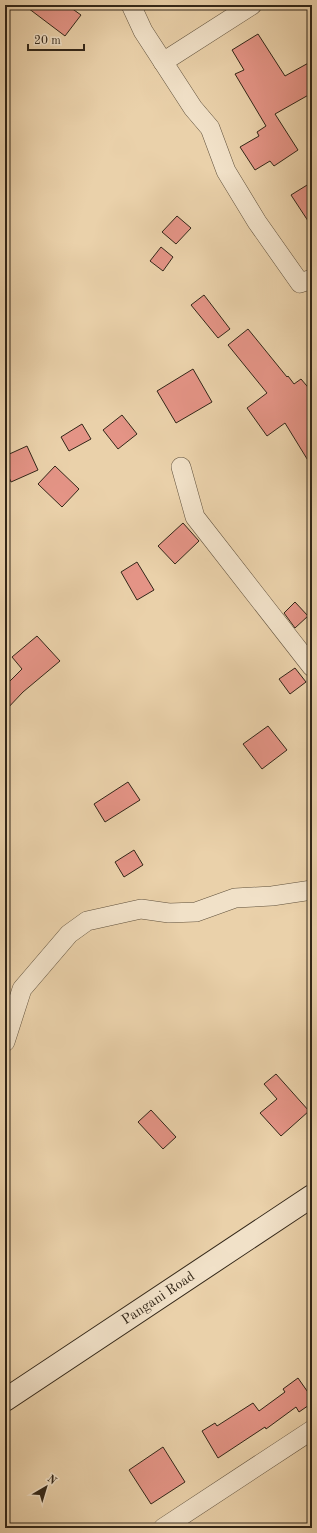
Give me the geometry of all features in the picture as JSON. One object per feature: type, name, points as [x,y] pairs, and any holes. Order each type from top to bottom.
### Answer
[{"type":"main road","name":"Pangani Road","points":[[5,1400],[312,1196]]},
{"type":"street","points":[[132,5],[143,31],[193,108],[210,128],[226,172],[257,222],[308,286]]},
{"type":"street","points":[[163,62],[252,5]]},
{"type":"street","points":[[181,467],[190,503],[198,521],[312,667]]},
{"type":"street","points":[[5,1042],[22,989],[69,934],[87,921],[141,908],[169,913],[196,912],[235,898],[272,896],[312,890]]},
{"type":"street","points":[[163,1528],[312,1430]]},
{"type":"building","points":[[24,5],[67,5],[81,15],[65,36]]},
{"type":"building","points":[[258,34],[285,76],[312,61],[312,93],[275,114],[298,150],[274,166],[270,161],[255,170],[240,147],[259,136],[257,132],[266,126],[235,74],[244,70],[232,50]]},
{"type":"building","points":[[312,182],[312,227],[291,195]]},
{"type":"building","points":[[177,216],[191,228],[176,244],[162,232]]},
{"type":"building","points":[[161,247],[173,257],[163,271],[150,261]]},
{"type":"building","points":[[204,295],[230,329],[218,338],[191,305]]},
{"type":"building","points":[[248,329],[294,384],[301,379],[312,392],[312,467],[285,423],[267,436],[247,408],[267,393],[228,345]]},
{"type":"building","points":[[193,369],[212,402],[176,423],[157,391]]},
{"type":"building","points":[[122,415],[137,434],[118,449],[103,430]]},
{"type":"building","points":[[82,424],[91,439],[69,451],[61,437]]},
{"type":"building","points":[[27,446],[38,470],[11,482],[5,468],[5,456]]},
{"type":"building","points":[[55,466],[79,489],[62,507],[38,484]]},
{"type":"building","points":[[183,523],[199,541],[175,564],[158,546]]},
{"type":"building","points":[[137,562],[154,590],[137,600],[121,572]]},
{"type":"building","points":[[295,602],[308,616],[295,628],[284,613]]},
{"type":"building","points":[[37,636],[60,661],[23,692],[5,711],[5,686],[22,669],[12,657]]},
{"type":"building","points":[[295,668],[306,682],[290,694],[279,679]]},
{"type":"building","points":[[268,726],[287,750],[262,769],[243,744]]},
{"type":"building","points":[[128,782],[140,800],[105,822],[94,804]]},
{"type":"building","points":[[134,850],[143,865],[124,877],[115,862]]},
{"type":"building","points":[[276,1074],[309,1111],[281,1136],[260,1113],[277,1099],[264,1084]]},
{"type":"building","points":[[151,1110],[176,1137],[163,1149],[138,1122]]},
{"type":"building","points":[[298,1378],[312,1398],[312,1403],[299,1412],[296,1407],[266,1429],[265,1427],[218,1458],[202,1431],[215,1423],[217,1426],[253,1403],[259,1411],[285,1392],[283,1389]]},
{"type":"building","points":[[163,1447],[185,1482],[151,1504],[129,1470]]}]
